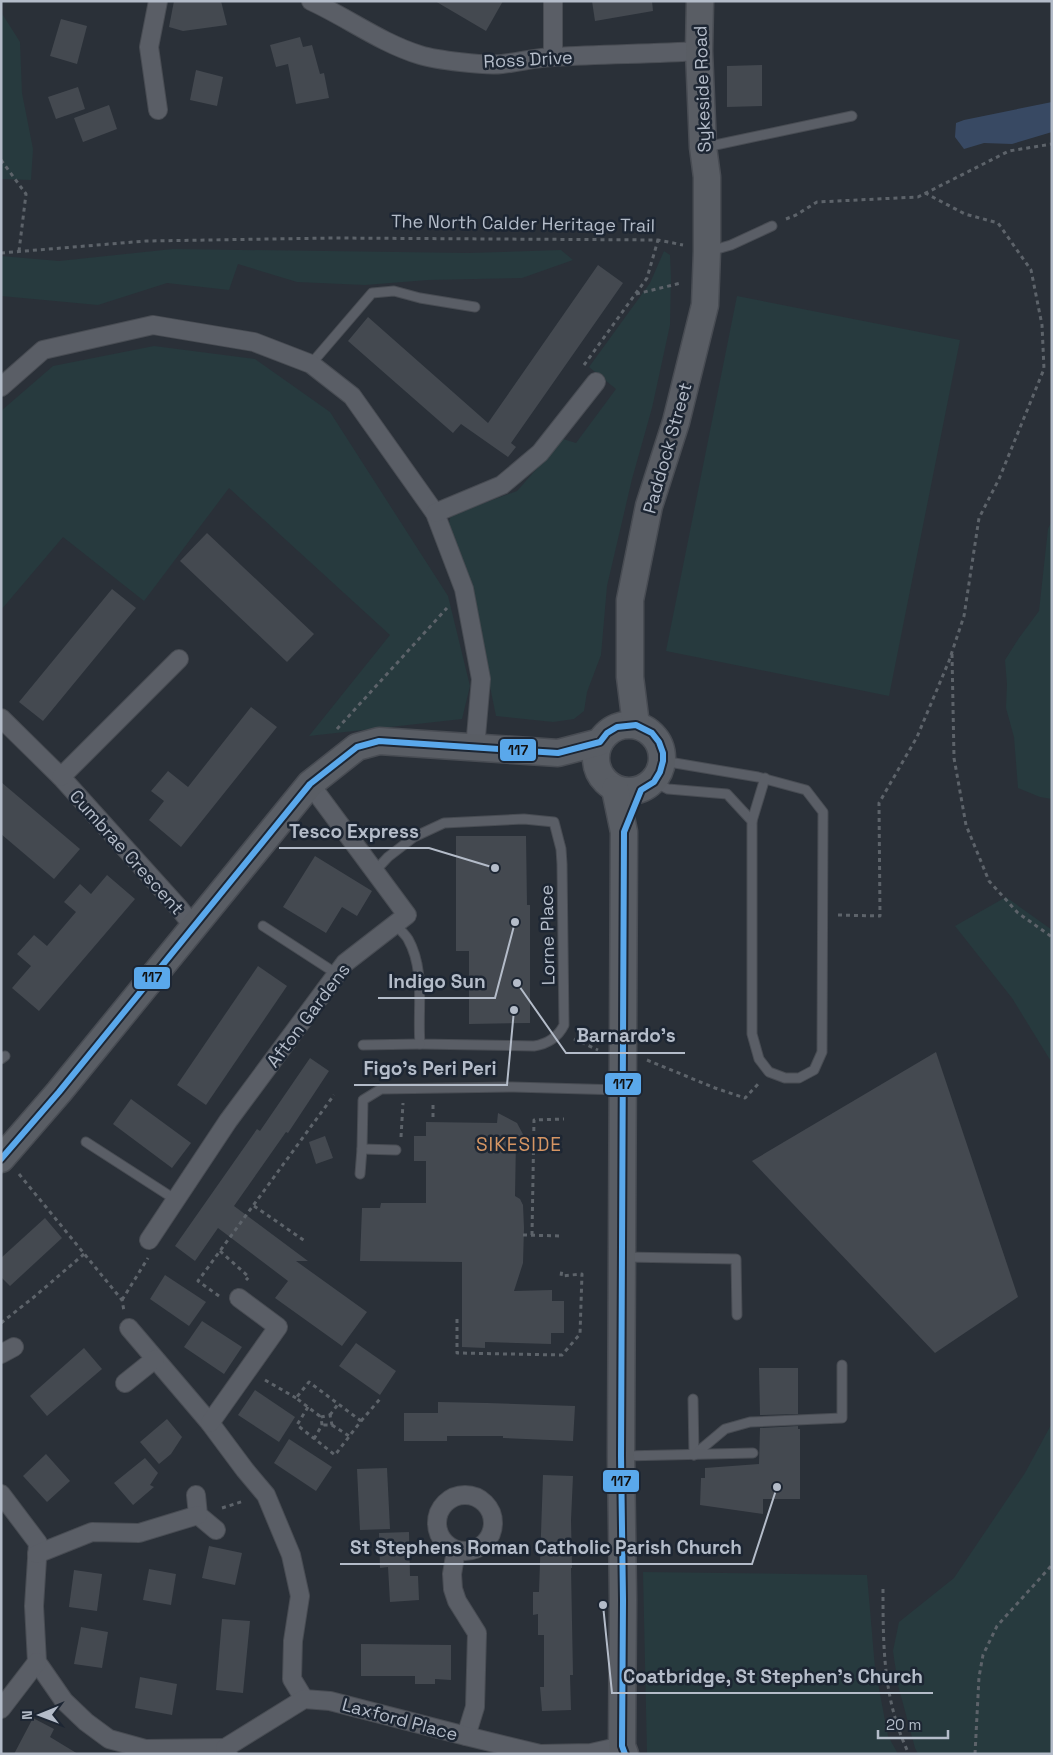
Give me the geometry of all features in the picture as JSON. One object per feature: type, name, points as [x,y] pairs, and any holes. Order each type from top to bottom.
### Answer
[{"type":"street","points":[[158,1],[149,47],[158,110]]},
{"type":"street","name":"Ross Drive","points":[[311,1],[329,5],[392,45],[422,56],[456,61],[500,65],[553,57],[699,51]]},
{"type":"street","points":[[553,1],[553,57]]},
{"type":"street","name":"Sykeside Road","points":[[700,1],[699,51],[703,147],[707,177],[707,220]]},
{"type":"street","name":"Paddock Street","points":[[634,779],[596,762],[596,750],[618,731],[630,677],[630,600],[649,506],[676,422],[705,305],[708,251],[707,220]]},
{"type":"street","points":[[1,387],[43,350],[153,325],[254,342],[310,364],[352,396],[435,512],[464,589],[481,679],[475,748]]},
{"type":"street","points":[[435,512],[502,485],[540,453],[596,382]]},
{"type":"street","name":"Cumbrae Crescent","points":[[61,777],[179,660]]},
{"type":"street","name":"Cumbrae Crescent","points":[[1,718],[61,777],[180,908],[193,926]]},
{"type":"street","points":[[558,753],[618,731],[652,733],[659,742],[663,753],[634,779],[624,832],[621,1456],[624,1750]]},
{"type":"street","points":[[3,1157],[59,1092],[310,784],[357,747],[379,741],[558,753],[634,779]]},
{"type":"street","points":[[310,784],[407,915],[395,924]]},
{"type":"street","name":"Afton Gardens","points":[[149,1240],[228,1121],[345,963],[395,924]]},
{"type":"street","points":[[210,1423],[278,1327],[236,1298]]},
{"type":"street","points":[[1,1494],[38,1543],[34,1606],[37,1662],[64,1700],[86,1722],[109,1739],[145,1749],[226,1751],[304,1699],[292,1679],[293,1640],[300,1596],[292,1555],[266,1495],[210,1423],[129,1328]]},
{"type":"street","points":[[125,1383],[155,1359]]},
{"type":"street","points":[[196,1495],[198,1515],[216,1530]]},
{"type":"street","points":[[37,1554],[92,1532],[139,1533],[198,1515]]},
{"type":"street","points":[[456,1550],[452,1574],[453,1588],[457,1601],[477,1633],[475,1707],[466,1736]]},
{"type":"street","points":[[1,1709],[37,1662]]},
{"type":"street","name":"Laxford Place","points":[[304,1699],[330,1701],[466,1736],[488,1748],[540,1754],[624,1750]]},
{"type":"lane","points":[[703,147],[852,116]]},
{"type":"lane","points":[[708,251],[731,245],[772,226]]},
{"type":"lane","points":[[310,364],[372,293],[394,291],[420,298],[475,307]]},
{"type":"lane","points":[[634,779],[765,778],[806,790],[823,812],[822,1052],[814,1070],[799,1078],[785,1078],[769,1072],[759,1059],[752,1034],[752,821],[765,778]]},
{"type":"lane","points":[[634,779],[668,789],[727,794],[752,821]]},
{"type":"lane","name":"Lorne Place","points":[[375,871],[388,857],[414,838],[444,823],[524,819],[554,822],[561,850],[562,864],[564,1025],[560,1032]]},
{"type":"lane","points":[[395,924],[407,938],[415,955],[419,972],[418,1022],[420,1044]]},
{"type":"lane","points":[[263,926],[337,974]]},
{"type":"lane","points":[[364,1045],[534,1046],[545,1044],[560,1032]]},
{"type":"lane","points":[[360,1174],[363,1100],[380,1089],[513,1087],[623,1090]]},
{"type":"lane","points":[[86,1142],[176,1200]]},
{"type":"lane","points":[[362,1149],[396,1150]]},
{"type":"lane","points":[[622,1257],[736,1259],[737,1315]]},
{"type":"lane","points":[[694,1455],[725,1429],[750,1422],[842,1418],[842,1365]]},
{"type":"lane","points":[[693,1398],[694,1455]]},
{"type":"lane","points":[[621,1456],[753,1454]]},
{"type":"path","points":[[772,226],[796,215],[817,202],[918,197],[1009,151],[1052,144]]},
{"type":"path","points":[[1,160],[26,194],[19,251]]},
{"type":"path","points":[[823,914],[880,916],[879,803],[917,736],[952,652],[964,616],[978,518],[999,479],[1044,369],[1042,325],[1031,270],[998,223],[965,214],[925,193]]},
{"type":"path","name":"The North Calder Heritage Trail","points":[[1,253],[146,241],[334,238],[658,240],[708,251]]},
{"type":"path","points":[[596,382],[584,365],[647,278],[658,240]]},
{"type":"path","points":[[636,294],[706,277]]},
{"type":"path","points":[[952,652],[954,758],[966,825],[989,881],[1018,912],[1052,937]]},
{"type":"path","points":[[560,1032],[601,1051],[623,1051],[715,1088],[746,1098],[769,1072]]},
{"type":"path","points":[[396,1150],[401,1150],[403,1089]]},
{"type":"path","points":[[220,1252],[249,1277],[236,1298],[222,1298],[198,1281],[334,1095]]},
{"type":"path","points":[[532,1235],[534,1120],[564,1119]]},
{"type":"path","points":[[3,1157],[122,1300],[129,1328]]},
{"type":"path","points":[[254,1206],[305,1241]]},
{"type":"path","points":[[523,1235],[562,1236]]},
{"type":"path","points":[[122,1300],[152,1252],[149,1240]]},
{"type":"path","points":[[1,1323],[84,1254]]},
{"type":"path","points":[[457,1319],[457,1353],[562,1355],[580,1334],[582,1274],[561,1276],[562,1270]]},
{"type":"path","points":[[243,1376],[256,1383],[266,1379],[321,1417],[322,1425],[314,1439]]},
{"type":"path","points":[[296,1398],[309,1382],[361,1421]]},
{"type":"path","points":[[308,1407],[297,1425],[335,1455],[380,1399]]},
{"type":"path","points":[[321,1417],[330,1415],[338,1404]]},
{"type":"path","points":[[330,1415],[332,1425]]},
{"type":"path","points":[[322,1425],[332,1425],[349,1436]]},
{"type":"path","points":[[198,1515],[266,1495]]},
{"type":"path","points":[[975,1754],[979,1677],[983,1655],[997,1626],[1052,1565]]},
{"type":"path","points":[[883,1589],[883,1643],[887,1687],[892,1712],[909,1754]]},
{"type":"green space","points":[[1,12],[20,42],[22,93],[33,149],[31,180],[1,179]]},
{"type":"green space","points":[[173,249],[468,253],[561,250],[573,260],[522,278],[428,280],[365,285],[297,282],[238,264],[229,290],[167,283],[98,305],[1,296],[1,256],[59,261]]},
{"type":"green space","points":[[664,251],[670,255],[670,325],[652,408],[632,479],[607,586],[601,655],[587,692],[584,711],[574,719],[553,722],[496,716],[488,677],[447,530],[451,515],[517,491],[563,439],[576,443],[616,389],[589,367],[650,283]]},
{"type":"green space","points":[[737,296],[960,340],[889,696],[666,651]]},
{"type":"green space","points":[[154,346],[255,359],[330,412],[448,596],[470,686],[462,719],[309,736],[390,635],[229,488],[144,601],[63,537],[1,610],[1,411],[53,366]]},
{"type":"green space","points":[[1052,520],[1052,799],[1040,797],[1018,788],[1014,737],[1006,708],[1005,660],[1039,611],[1048,529]]},
{"type":"green space","points":[[1006,897],[1052,930],[1052,1063],[1012,998],[955,926]]},
{"type":"green space","points":[[1052,1423],[1052,1754],[918,1754],[898,1685],[893,1651],[899,1622],[954,1578],[1025,1473]]},
{"type":"green space","points":[[643,1572],[867,1575],[875,1668],[888,1736],[898,1754],[647,1754]]},
{"type":"water","points":[[1052,102],[1052,132],[1012,144],[984,143],[964,149],[955,137],[956,123],[964,120]]},
{"type":"building","points":[[174,1],[221,1],[227,25],[183,31],[169,27]]},
{"type":"building","points":[[435,1],[503,1],[486,31]]},
{"type":"building","points":[[592,1],[652,1],[653,11],[595,21]]},
{"type":"building","points":[[61,19],[87,26],[77,64],[50,56]]},
{"type":"building","points":[[300,37],[303,47],[312,45],[320,74],[324,73],[329,98],[296,104],[288,64],[276,67],[270,45]]},
{"type":"building","points":[[762,65],[762,106],[727,107],[727,66]]},
{"type":"building","points":[[196,70],[223,77],[217,106],[190,100]]},
{"type":"building","points":[[78,87],[85,109],[56,119],[48,97]]},
{"type":"building","points":[[109,105],[117,129],[83,142],[74,118]]},
{"type":"building","points":[[598,265],[623,283],[511,443],[516,447],[508,457],[461,424],[453,433],[348,341],[368,317],[488,423]]},
{"type":"building","points":[[207,533],[314,634],[287,662],[180,561]]},
{"type":"building","points":[[112,589],[136,608],[43,721],[19,702]]},
{"type":"building","points":[[251,707],[277,727],[181,847],[149,820],[164,801],[151,791],[168,771],[188,787]]},
{"type":"building","points":[[1,782],[80,849],[54,879],[1,834]]},
{"type":"building","points":[[456,836],[526,836],[527,905],[530,905],[530,1023],[469,1024],[469,951],[456,951]]},
{"type":"building","points":[[315,856],[372,891],[357,916],[342,907],[326,933],[283,907]]},
{"type":"building","points":[[107,875],[135,899],[39,1011],[12,988],[31,966],[17,954],[34,935],[47,946],[76,912],[64,902],[80,884],[91,894]]},
{"type":"building","points":[[258,966],[287,986],[206,1105],[177,1085]]},
{"type":"building","points":[[936,1052],[1018,1297],[935,1353],[752,1161]]},
{"type":"building","points":[[310,1058],[329,1071],[288,1133],[286,1132],[234,1206],[308,1261],[296,1261],[367,1312],[342,1346],[275,1298],[288,1281],[218,1228],[195,1261],[175,1246],[257,1129],[260,1131]]},
{"type":"building","points":[[131,1099],[191,1143],[172,1168],[113,1124]]},
{"type":"building","points":[[498,1113],[517,1123],[526,1140],[516,1140],[515,1196],[520,1199],[523,1205],[524,1228],[523,1263],[514,1291],[552,1290],[552,1301],[564,1301],[564,1333],[551,1333],[551,1344],[485,1342],[485,1348],[462,1347],[462,1262],[360,1261],[362,1208],[380,1208],[381,1203],[426,1203],[426,1161],[414,1161],[414,1136],[426,1136],[426,1122],[497,1123]]},
{"type":"building","points":[[325,1136],[333,1158],[316,1164],[309,1142]]},
{"type":"building","points":[[45,1218],[62,1238],[10,1286],[1,1277],[1,1258]]},
{"type":"building","points":[[165,1275],[206,1302],[189,1326],[150,1299]]},
{"type":"building","points":[[202,1321],[242,1347],[224,1374],[184,1347]]},
{"type":"building","points":[[356,1343],[396,1371],[380,1395],[339,1366]]},
{"type":"building","points":[[84,1348],[102,1369],[47,1416],[30,1396]]},
{"type":"building","points":[[759,1368],[798,1368],[798,1414],[760,1415]]},
{"type":"building","points":[[255,1390],[295,1417],[279,1442],[238,1415]]},
{"type":"building","points":[[438,1402],[575,1406],[573,1441],[503,1438],[503,1436],[447,1436],[447,1441],[404,1441],[404,1413],[438,1413]]},
{"type":"building","points":[[167,1419],[182,1437],[171,1454],[159,1464],[140,1442]]},
{"type":"building","points":[[798,1426],[798,1429],[800,1429],[800,1499],[763,1499],[763,1514],[700,1505],[701,1478],[705,1478],[705,1468],[759,1464],[760,1428]]},
{"type":"building","points":[[289,1439],[332,1467],[316,1491],[274,1463]]},
{"type":"building","points":[[46,1454],[70,1481],[47,1502],[23,1476]]},
{"type":"building","points":[[145,1458],[158,1473],[150,1485],[154,1487],[133,1505],[114,1483]]},
{"type":"building","points":[[387,1468],[390,1529],[360,1530],[357,1469]]},
{"type":"building","points":[[543,1475],[573,1476],[571,1568],[573,1675],[570,1675],[571,1710],[542,1711],[540,1687],[544,1687],[544,1635],[538,1635],[538,1614],[533,1615],[533,1592],[539,1592]]},
{"type":"building","points":[[409,1532],[410,1576],[418,1576],[419,1600],[390,1602],[388,1567],[380,1568],[379,1533]]},
{"type":"building","points":[[209,1546],[242,1553],[235,1585],[202,1578]]},
{"type":"building","points":[[149,1569],[176,1574],[171,1605],[143,1600]]},
{"type":"building","points":[[74,1570],[102,1574],[97,1611],[69,1607]]},
{"type":"building","points":[[222,1619],[250,1621],[243,1693],[216,1690]]},
{"type":"building","points":[[81,1627],[108,1632],[102,1668],[74,1664]]},
{"type":"building","points":[[361,1644],[451,1645],[451,1680],[435,1679],[435,1684],[415,1684],[415,1676],[361,1676]]},
{"type":"building","points":[[140,1677],[177,1684],[172,1715],[135,1708]]},
{"type":"building","points":[[33,1718],[54,1729],[50,1737],[78,1754],[14,1754]]},
{"type":"transit line","name":"117","points":[[1,1159],[59,1092],[310,784],[357,747],[379,741],[558,753],[600,742],[607,733],[617,727],[636,725],[652,733],[659,742],[663,753],[660,772],[654,782],[641,790],[624,832],[621,1456],[623,1600],[622,1746],[625,1754]]},
{"type":"place","name":"Tesco Express","points":[[495,868]]},
{"type":"place","name":"Indigo Sun","points":[[515,922]]},
{"type":"place","name":"Barnardo's","points":[[517,983]]},
{"type":"place","name":"Figo's Peri Peri","points":[[514,1010]]},
{"type":"place","name":"St Stephens Roman Catholic Parish Church","points":[[777,1487]]},
{"type":"place","name":"Coatbridge, St Stephen's Church","points":[[603,1605]]},
{"type":"district","name":"SIKESIDE","points":[[519,1144]]}]
